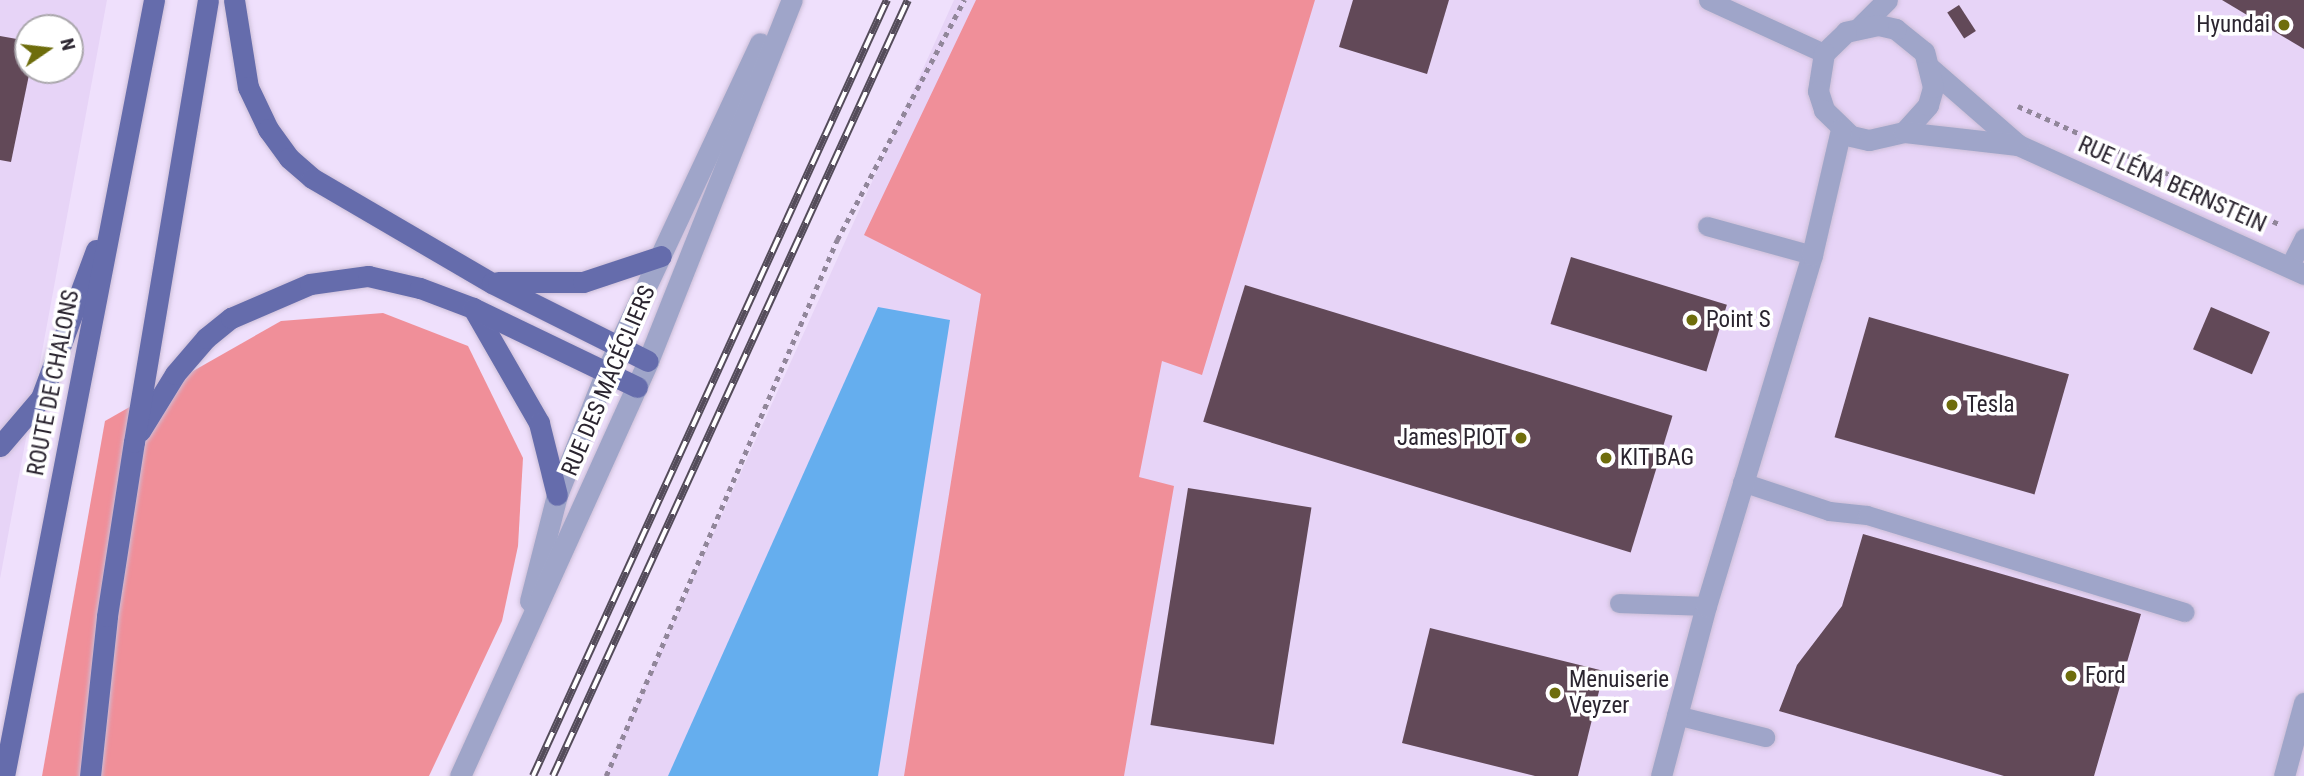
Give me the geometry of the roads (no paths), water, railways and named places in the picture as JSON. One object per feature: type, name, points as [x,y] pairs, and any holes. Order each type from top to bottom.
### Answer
[{"type":"main road","name":"ROUTE DE CHALONS","points":[[4,776],[154,0]]},
{"type":"main road","points":[[90,776],[107,616],[208,0]]},
{"type":"main road","points":[[234,0],[248,87],[268,129],[289,158],[312,178],[492,283],[648,361]]},
{"type":"main road","points":[[0,446],[41,398],[120,182]]},
{"type":"main road","points":[[492,283],[583,282],[661,256]]},
{"type":"main road","points":[[134,442],[174,374],[206,338],[261,302],[310,284],[368,276],[420,288],[473,308],[637,387]]},
{"type":"main road","points":[[473,308],[539,423],[557,495]]},
{"type":"street","name":"RUE DES MACÉCLIERS","points":[[516,657],[557,495],[606,372],[780,0]]},
{"type":"street","name":"RUE DES MACÉCLIERS","points":[[460,776],[637,387],[792,0]]},
{"type":"street","points":[[1860,26],[1896,29],[1918,45],[1931,69],[1928,105],[1905,132],[1869,141],[1841,129],[1824,110],[1818,92],[1825,53],[1846,32],[1860,26],[1887,0]]},
{"type":"street","name":"RUE LÉNA BERNSTEIN","points":[[1931,69],[2018,145],[2297,270]]},
{"type":"street","points":[[1661,776],[1706,606],[1812,255],[1841,129]]},
{"type":"street","name":"RUE LÉNA BERNSTEIN","points":[[1905,132],[2018,145]]},
{"type":"street","points":[[2284,776],[2304,703]]},
{"type":"lane","points":[[1708,0],[1825,53]]},
{"type":"lane","points":[[1707,226],[1812,255]]},
{"type":"lane","points":[[2297,270],[2298,234]]},
{"type":"lane","points":[[1742,482],[1829,511],[1867,515],[2185,612]]},
{"type":"lane","points":[[1619,603],[1706,606]]},
{"type":"lane","points":[[1676,715],[1765,737]]},
{"type":"water","points":[[878,307],[950,320],[878,776],[668,776]]},
{"type":"railway","points":[[533,776],[887,0]]},
{"type":"railway","points":[[553,776],[908,0]]},
{"type":"place","name":"Hyundai","points":[[2284,25]]},
{"type":"place","name":"Point S","points":[[1692,320]]},
{"type":"place","name":"Tesla","points":[[1952,405]]},
{"type":"place","name":"James PIOT","points":[[1521,438]]},
{"type":"place","name":"KIT BAG","points":[[1606,458]]},
{"type":"place","name":"Ford","points":[[2071,676]]},
{"type":"place","name":"Menuiserie Veyzer","points":[[1555,693]]}]
